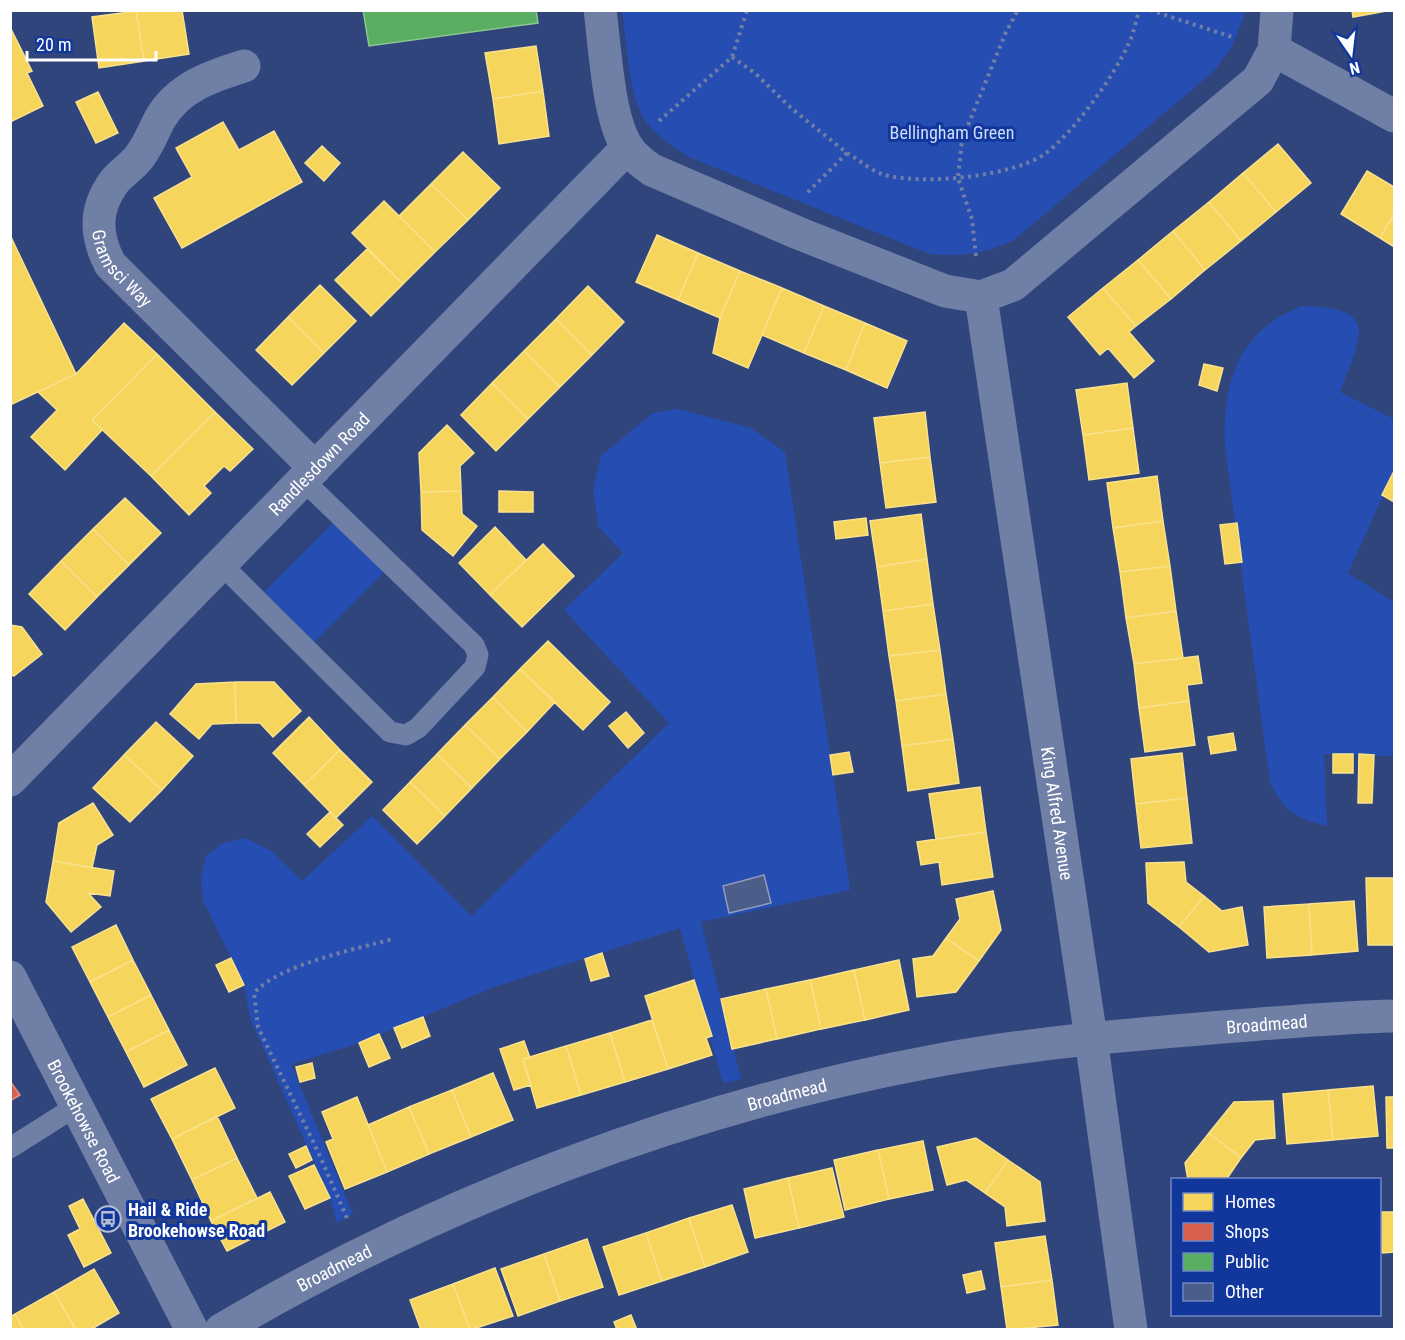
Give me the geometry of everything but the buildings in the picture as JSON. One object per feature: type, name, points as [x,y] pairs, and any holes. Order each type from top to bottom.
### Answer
[{"type":"street","points":[[600,10],[615,114],[627,148],[638,160],[652,170],[776,224],[945,291],[981,297],[1013,285],[1258,80],[1275,50],[1277,10]]},
{"type":"street","points":[[1275,50],[1395,116]]},
{"type":"street","name":"Gramsci Way","points":[[244,66],[192,86],[174,101],[160,119],[152,140],[137,160],[115,181],[103,201],[98,222],[100,244],[110,264],[309,474]]},
{"type":"street","name":"Randlesdown Road","points":[[10,780],[627,148]]},
{"type":"street","name":"King Alfred Avenue","points":[[981,297],[1091,1038],[1131,1329]]},
{"type":"street","name":"Brookehowse Road","points":[[10,977],[192,1329]]},
{"type":"street","name":"Broadmead","points":[[221,1329],[361,1252],[429,1220],[520,1183],[692,1122],[860,1077],[934,1061],[1091,1038],[1395,1016]]},
{"type":"lane","points":[[221,564],[390,732],[406,735],[418,728],[475,667],[478,655],[474,645],[309,474]]},
{"type":"lane","points":[[10,1148],[78,1106]]},
{"type":"path","points":[[627,148],[732,57],[747,10]]},
{"type":"path","points":[[981,297],[972,219],[958,178],[962,140],[1006,32],[1018,10]]},
{"type":"path","points":[[732,57],[754,72],[791,108],[847,153],[880,173],[907,180],[958,178],[1021,165],[1044,155],[1061,141],[1114,71],[1129,44],[1139,10]]},
{"type":"path","points":[[1150,10],[1275,50]]},
{"type":"path","points":[[776,224],[847,153]]},
{"type":"path","points":[[361,1252],[319,1154],[258,1027],[254,993],[261,986],[299,966],[393,939]]},
{"type":"green space","name":"Bellingham Green","points":[[622,10],[1246,11],[1231,48],[1214,71],[1014,240],[993,249],[953,255],[930,254],[689,157],[669,143],[650,127],[637,103],[633,90]]},
{"type":"green space","points":[[1302,306],[1344,312],[1354,319],[1358,329],[1358,341],[1340,392],[1394,419],[1394,471],[1348,573],[1394,602],[1394,756],[1324,754],[1327,826],[1307,820],[1292,812],[1280,800],[1270,782],[1225,447],[1227,402],[1238,362],[1263,329],[1280,316]]},
{"type":"green space","points":[[678,409],[751,428],[785,452],[850,890],[701,922],[741,1079],[723,1083],[680,928],[497,986],[359,1043],[291,1064],[353,1214],[337,1223],[330,1198],[250,1018],[244,985],[203,900],[201,878],[206,856],[223,843],[244,838],[272,851],[302,881],[372,816],[471,916],[669,723],[564,610],[623,553],[598,526],[593,488],[601,456],[653,413]]},
{"type":"green space","points":[[334,522],[385,571],[315,642],[264,592]]},
{"type":"place","name":"Hail & Ride Brookehowse Road","points":[[108,1219]]}]
